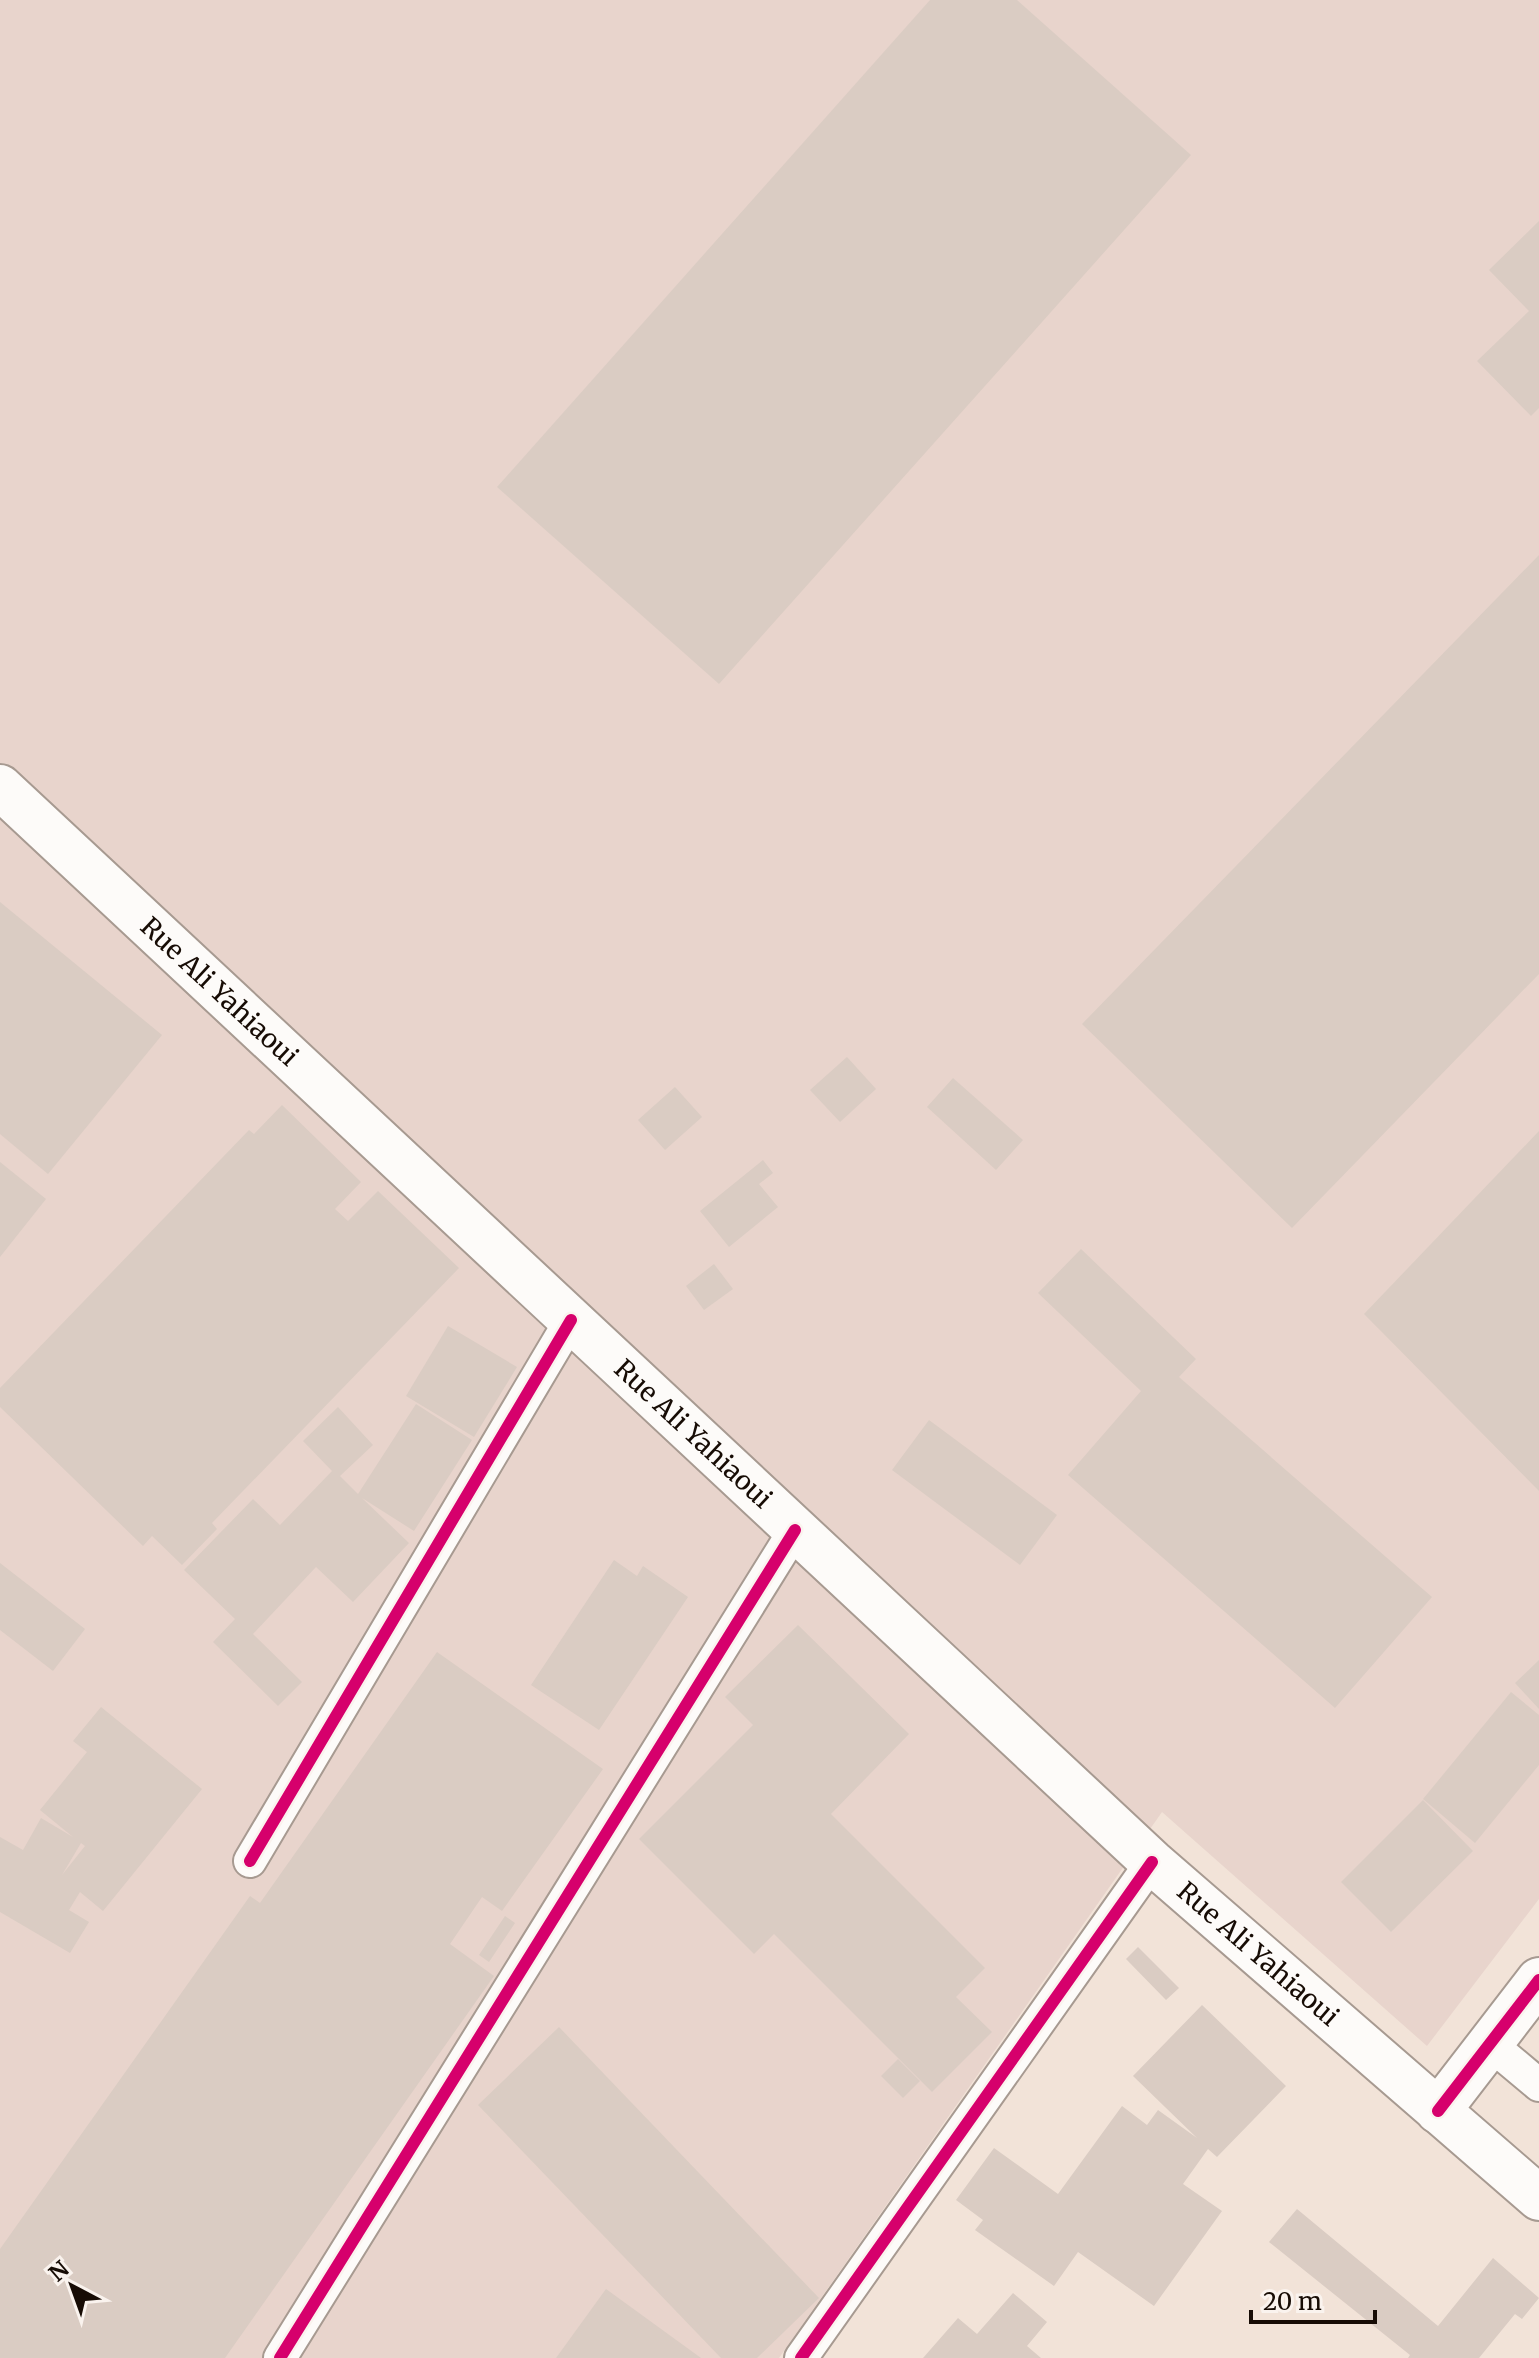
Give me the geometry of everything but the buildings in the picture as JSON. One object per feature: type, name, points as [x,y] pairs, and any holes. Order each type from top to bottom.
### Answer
[{"type":"main road","name":"Rue Ali Yahiaoui","points":[[0,787],[1152,1862],[1539,2198]]},
{"type":"main road","points":[[1438,2111],[1539,1980]]},
{"type":"street","points":[[250,1861],[571,1320]]},
{"type":"street","points":[[280,2358],[795,1530]]},
{"type":"street","points":[[801,2358],[1152,1862]]},
{"type":"street","points":[[1490,2044],[1539,2085]]},
{"type":"shaded area","points":[[0,0],[1539,0],[1539,1899],[1427,2046],[1162,1812],[779,2358],[0,2358]]},
{"type":"cycle path","points":[[250,1861],[571,1320]]},
{"type":"cycle path","points":[[280,2358],[795,1530]]},
{"type":"cycle path","points":[[801,2358],[1152,1862]]},
{"type":"cycle path","points":[[1438,2111],[1539,1980]]}]
